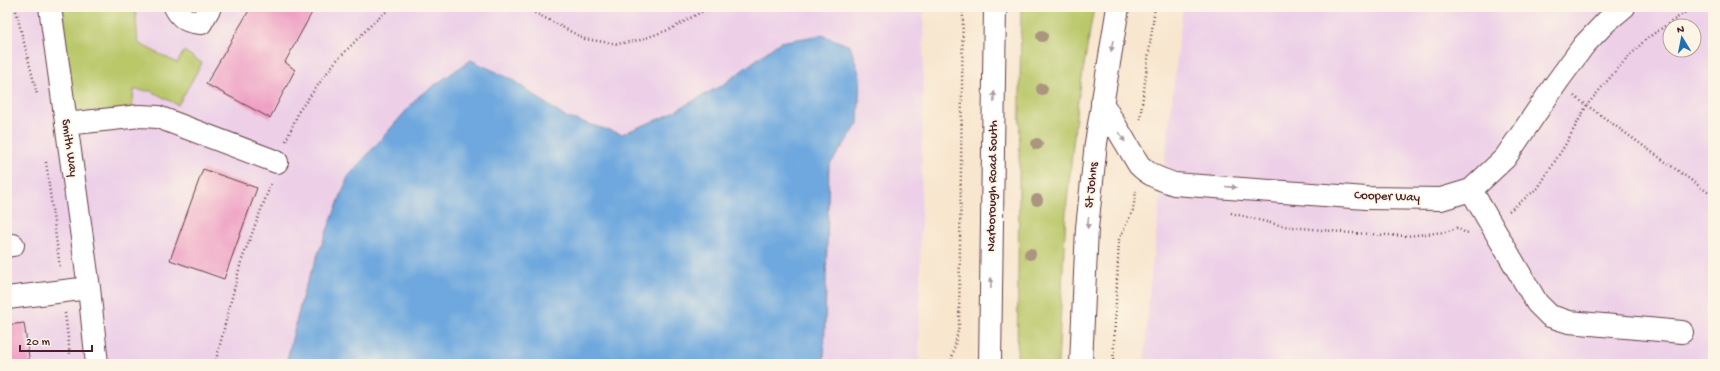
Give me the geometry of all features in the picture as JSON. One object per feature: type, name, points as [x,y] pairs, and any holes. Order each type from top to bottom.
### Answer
[{"type":"street","name":"Smith Way","points":[[50,7],[89,288],[97,364]]},
{"type":"street","points":[[176,7],[179,15],[188,22],[201,23],[210,7]]},
{"type":"street","name":"Narborough Road South","points":[[990,364],[995,7]]},
{"type":"street","name":"St Johns","points":[[1081,364],[1088,228],[1096,143],[1118,7]]},
{"type":"street","name":"Cooper Way","points":[[1102,103],[1139,165],[1155,178],[1174,184],[1366,198],[1440,199],[1471,190],[1505,158],[1584,45],[1607,21],[1624,7]]},
{"type":"street","points":[[66,124],[140,116],[158,117],[277,162]]},
{"type":"street","points":[[1471,190],[1537,302],[1550,316],[1569,322],[1682,332]]},
{"type":"street","points":[[7,298],[89,288]]},
{"type":"path","points":[[15,7],[38,101]]},
{"type":"path","points":[[524,7],[585,40],[617,44],[640,40],[671,29],[710,7]]},
{"type":"path","points":[[952,364],[959,325],[963,7]]},
{"type":"path","points":[[1228,213],[1283,226],[1351,233],[1406,236],[1445,232],[1457,228],[1466,233],[1476,230],[1512,209],[1538,188],[1564,147],[1587,105],[1619,67],[1646,40],[1693,7]]},
{"type":"path","points":[[1557,82],[1713,196]]},
{"type":"path","points":[[46,160],[71,358]]},
{"type":"path","points":[[1136,188],[1143,190]]},
{"type":"shaded area","points":[[7,7],[924,7],[919,364],[7,364]]},
{"type":"shaded area","points":[[1183,7],[1713,7],[1713,364],[1144,364],[1150,285]]},
{"type":"green space","points":[[50,7],[135,7],[138,43],[177,63],[184,51],[202,63],[178,105],[151,91],[134,90],[132,109],[82,112],[69,103]]},
{"type":"green space","points":[[1021,7],[1094,7],[1077,107],[1066,211],[1058,364],[1017,364]]},
{"type":"water","points":[[822,35],[850,46],[860,76],[858,124],[829,166],[824,364],[286,364],[304,290],[348,177],[419,96],[471,60],[511,79],[565,117],[622,134],[666,116],[724,84],[780,42]]},
{"type":"building","points":[[251,7],[315,7],[285,62],[295,70],[270,118],[206,84]]},
{"type":"building","points":[[203,169],[257,188],[224,279],[170,260]]},
{"type":"building","points":[[24,323],[30,364],[7,364],[7,325]]}]
